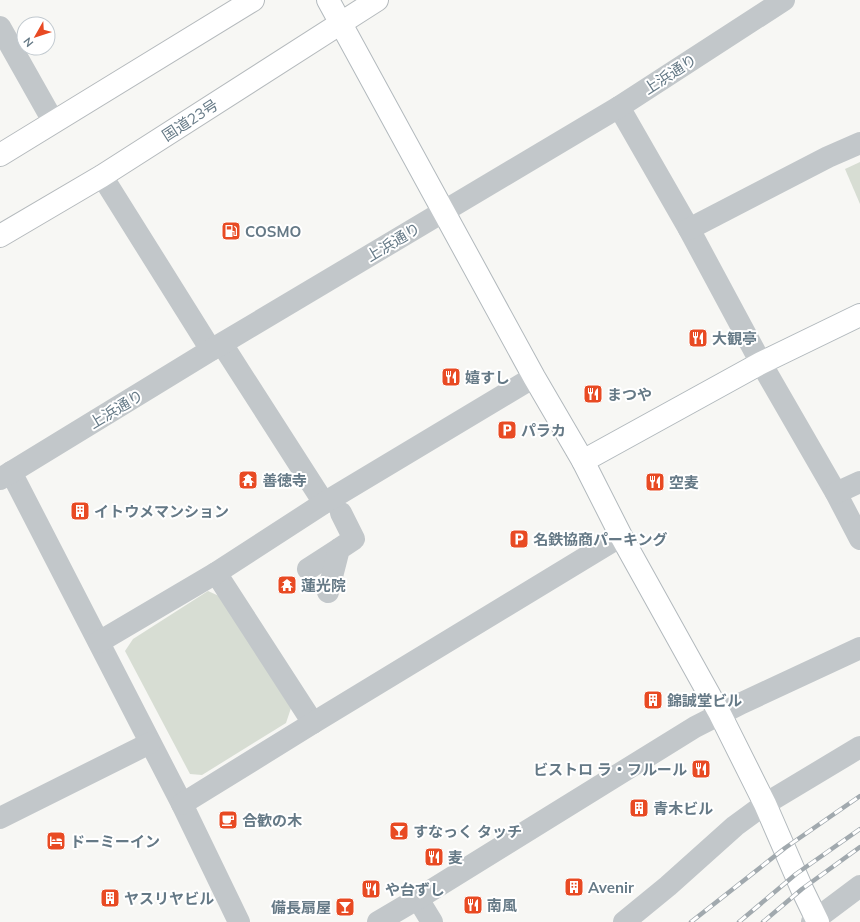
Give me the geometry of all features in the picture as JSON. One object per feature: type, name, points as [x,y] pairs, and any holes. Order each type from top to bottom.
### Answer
[{"type":"main road","points":[[0,155],[53,121],[254,0]]},
{"type":"main road","points":[[328,0],[442,212],[534,377],[583,461],[620,536],[720,714],[765,804],[816,921]]},
{"type":"main road","name":"国道23号","points":[[0,236],[102,176],[377,0]]},
{"type":"main road","points":[[583,461],[761,363],[860,315]]},
{"type":"street","name":"上浜通り","points":[[6,475],[619,107],[784,0]]},
{"type":"street","points":[[0,27],[53,121]]},
{"type":"street","points":[[619,107],[689,229],[761,363],[836,493],[860,538]]},
{"type":"street","points":[[689,229],[828,157],[860,143]]},
{"type":"street","points":[[102,176],[217,347],[354,539],[308,569]]},
{"type":"street","points":[[99,642],[216,573],[333,508],[534,377]]},
{"type":"street","points":[[6,475],[99,642],[182,804],[239,922]]},
{"type":"street","points":[[836,493],[860,482]]},
{"type":"street","points":[[182,804],[620,536]]},
{"type":"street","points":[[328,592],[339,549]]},
{"type":"street","points":[[216,573],[313,723]]},
{"type":"street","points":[[378,922],[418,899],[695,728],[720,714],[860,648]]},
{"type":"street","points":[[0,818],[150,743]]},
{"type":"street","points":[[624,922],[668,886],[735,826],[765,804],[860,746]]},
{"type":"street","points":[[816,921],[860,886]]},
{"type":"street","points":[[418,899],[432,922]]},
{"type":"shaded area","points":[[860,162],[860,204],[845,169]]},
{"type":"shaded area","points":[[208,591],[219,596],[291,708],[286,723],[202,775],[190,774],[125,651],[133,639]]},
{"type":"railway","points":[[691,922],[785,848],[860,796]]},
{"type":"railway","points":[[739,922],[796,874],[860,829]]},
{"type":"railway","points":[[763,922],[802,889],[860,847]]},
{"type":"place","name":"COSMO","points":[[231,231]]},
{"type":"place","name":"大観亭","points":[[698,338]]},
{"type":"place","name":"嬉すし","points":[[451,377]]},
{"type":"place","name":"まつや","points":[[593,394]]},
{"type":"place","name":"パラカ","points":[[507,430]]},
{"type":"place","name":"善徳寺","points":[[248,480]]},
{"type":"place","name":"空麦","points":[[655,482]]},
{"type":"place","name":"イトウメマンション","points":[[80,511]]},
{"type":"place","name":"名鉄協商パーキング","points":[[519,539]]},
{"type":"place","name":"蓮光院","points":[[287,585]]},
{"type":"place","name":"錦誠堂ビル","points":[[653,700]]},
{"type":"place","name":"ビストロ ラ・フルール","points":[[701,769]]},
{"type":"place","name":"青木ビル","points":[[639,808]]},
{"type":"place","name":"合歓の木","points":[[228,820]]},
{"type":"place","name":"すなっく タッチ","points":[[399,831]]},
{"type":"place","name":"ドーミーイン","points":[[56,841]]},
{"type":"place","name":"麦","points":[[434,857]]},
{"type":"place","name":"Avenir","points":[[574,887]]},
{"type":"place","name":"や台ずし","points":[[371,889]]},
{"type":"place","name":"ヤスリヤビル","points":[[110,898]]},
{"type":"place","name":"南風","points":[[473,905]]},
{"type":"place","name":"備長扇屋","points":[[345,907]]}]
